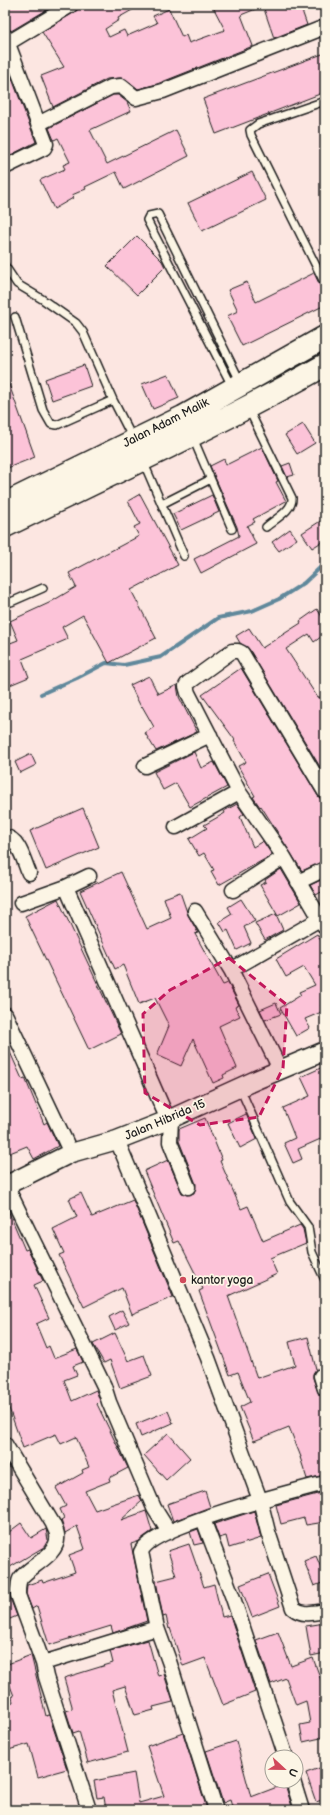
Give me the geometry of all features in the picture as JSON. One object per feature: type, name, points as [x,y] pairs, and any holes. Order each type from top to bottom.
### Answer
[{"type":"main road","name":"Jalan Adam Malik","points":[[5,526],[142,459],[187,426],[237,386],[325,337]]},
{"type":"main road","name":"Jalan Adam Malik","points":[[5,504],[133,440],[187,426],[247,406],[279,391],[325,365]]},
{"type":"main road","points":[[133,440],[142,459]]},
{"type":"street","points":[[5,167],[44,148],[46,141],[6,40],[71,5]]},
{"type":"street","points":[[38,124],[111,87],[121,86],[136,98],[163,92],[325,27]]},
{"type":"street","points":[[231,970],[322,923],[284,857],[239,792],[188,693],[186,686],[232,651],[242,653],[325,792]]},
{"type":"street","points":[[145,766],[210,735]]},
{"type":"street","points":[[176,827],[239,792]]},
{"type":"street","points":[[5,837],[10,837],[15,841],[29,873]]},
{"type":"street","points":[[233,890],[284,857]]},
{"type":"street","points":[[298,882],[325,869]]},
{"type":"street","points":[[21,903],[66,887],[89,876]]},
{"type":"street","points":[[66,887],[169,1120],[170,1142],[188,1187]]},
{"type":"street","points":[[195,911],[231,970],[280,1069]]},
{"type":"street","points":[[5,1014],[71,1153]]},
{"type":"street","name":"Jalan Hibrida 15","points":[[5,1185],[71,1153],[118,1140],[169,1120],[280,1069],[325,1051]]},
{"type":"street","points":[[118,1140],[208,1358],[260,1500],[268,1532],[293,1608],[297,1611],[308,1614],[325,1611]]},
{"type":"street","points":[[5,1185],[104,1386],[109,1402],[154,1508],[169,1532]]},
{"type":"street","points":[[5,1444],[53,1524],[57,1536],[56,1543],[52,1550],[20,1579],[18,1595],[44,1663],[46,1678],[88,1810]]},
{"type":"street","points":[[216,1810],[157,1628],[141,1552],[146,1546],[169,1532],[203,1519],[260,1500],[325,1483]]},
{"type":"street","points":[[203,1519],[233,1598],[283,1749]]},
{"type":"street","points":[[44,1663],[157,1628]]},
{"type":"street","points":[[295,1789],[302,1810]]},
{"type":"lane","points":[[325,101],[258,124],[250,130],[251,135],[325,284]]},
{"type":"lane","points":[[158,214],[227,356],[237,386],[218,360],[147,220],[149,216],[158,214]]},
{"type":"lane","points":[[5,266],[17,284],[76,323],[83,332],[133,440]]},
{"type":"lane","points":[[15,317],[43,410],[51,424],[57,425],[114,400]]},
{"type":"lane","points":[[218,360],[227,356]]},
{"type":"lane","points":[[247,406],[292,498],[290,507],[266,526]]},
{"type":"lane","points":[[187,426],[209,480],[232,529]]},
{"type":"lane","points":[[142,459],[184,556]]},
{"type":"lane","points":[[162,504],[209,480]]},
{"type":"lane","points":[[5,600],[11,602],[43,588]]},
{"type":"lane","points":[[240,1087],[290,1202],[308,1227],[312,1252],[325,1280]]},
{"type":"highlighted area","points":[[229,958],[287,1005],[283,1068],[259,1117],[200,1125],[145,1093],[143,1014],[170,990]]},
{"type":"building","points":[[5,5],[55,5],[11,31],[5,28]]},
{"type":"building","points":[[79,5],[141,5],[118,18],[119,20],[105,29],[109,37],[124,30],[127,36],[157,23],[153,16],[169,9],[182,37],[186,35],[189,43],[225,30],[212,5],[300,5],[307,25],[274,38],[263,6],[241,15],[253,46],[157,84],[138,89],[126,79],[107,79],[53,107],[41,76],[64,67],[42,32],[75,12]]},
{"type":"building","points":[[325,53],[325,92],[216,134],[203,99]]},
{"type":"building","points":[[5,60],[36,142],[5,158]]},
{"type":"building","points":[[113,95],[118,95],[127,102],[131,111],[90,130],[107,164],[176,130],[189,156],[124,189],[116,172],[85,187],[86,189],[72,195],[73,198],[54,209],[40,180],[65,169],[63,165],[70,162],[58,138],[54,140],[49,128]]},
{"type":"building","points":[[252,172],[266,200],[202,231],[188,203]]},
{"type":"building","points":[[137,236],[162,261],[165,267],[137,295],[107,266]]},
{"type":"building","points":[[314,273],[325,296],[325,305],[242,346],[227,316],[238,311],[228,290],[247,282],[256,302]]},
{"type":"building","points":[[84,365],[91,386],[52,400],[45,379]]},
{"type":"building","points":[[168,374],[179,398],[153,409],[142,384]]},
{"type":"building","points":[[5,376],[35,457],[5,469]]},
{"type":"building","points":[[303,424],[315,443],[297,454],[285,435]]},
{"type":"building","points":[[262,447],[278,481],[276,482],[286,501],[253,519],[255,522],[247,526],[256,544],[201,573],[194,559],[239,536],[237,527],[210,466],[224,459],[226,465]]},
{"type":"building","points":[[290,463],[294,475],[287,477],[282,466]]},
{"type":"building","points":[[140,494],[178,565],[131,590],[156,638],[109,663],[83,615],[62,627],[68,639],[22,659],[29,677],[5,687],[5,645],[18,640],[10,621],[49,603],[76,587],[69,573],[139,536],[134,527],[140,524],[128,501]]},
{"type":"building","points":[[212,495],[219,512],[181,530],[173,514]]},
{"type":"building","points":[[325,518],[325,540],[312,548],[302,533]]},
{"type":"building","points":[[290,529],[297,539],[279,551],[272,542]]},
{"type":"building","points":[[317,609],[325,621],[325,634],[314,642],[309,634],[286,649],[318,698],[325,695],[325,775],[249,649],[240,643],[236,636],[249,628],[262,648],[301,623],[300,621]]},
{"type":"building","points":[[241,668],[318,796],[325,800],[325,861],[302,871],[261,806],[260,807],[253,797],[255,796],[238,766],[246,762],[234,741],[235,740],[202,695]]},
{"type":"building","points":[[149,676],[158,694],[177,685],[179,697],[197,732],[156,751],[145,733],[154,727],[142,706],[141,707],[130,685]]},
{"type":"building","points":[[194,752],[201,768],[214,762],[227,787],[190,807],[176,783],[163,790],[154,772]]},
{"type":"building","points":[[31,754],[36,765],[20,773],[15,762]]},
{"type":"building","points":[[237,804],[244,814],[240,817],[253,847],[263,841],[272,855],[219,885],[211,871],[214,870],[204,853],[199,856],[189,839],[207,828],[204,825]]},
{"type":"building","points":[[83,808],[99,847],[46,870],[30,831]]},
{"type":"building","points":[[281,869],[301,903],[278,916],[260,885],[266,882],[265,880]]},
{"type":"building","points":[[121,872],[147,929],[171,918],[164,898],[180,892],[188,915],[198,933],[195,934],[223,985],[228,983],[239,1005],[235,1007],[240,1016],[219,1026],[237,1068],[223,1075],[224,1078],[213,1083],[193,1039],[181,1066],[157,1055],[169,1026],[155,998],[139,1004],[123,965],[115,969],[80,891]]},
{"type":"building","points":[[325,878],[325,890],[316,895],[310,885]]},
{"type":"building","points":[[58,899],[121,1034],[89,1050],[25,916]]},
{"type":"building","points":[[241,899],[255,921],[244,927],[251,943],[237,950],[228,930],[225,932],[219,922],[232,914],[228,907]]},
{"type":"building","points":[[276,914],[283,930],[265,940],[255,923]]},
{"type":"building","points":[[317,934],[325,947],[325,1002],[321,1005],[324,1011],[305,1019],[310,1028],[296,1036],[280,1008],[301,995],[299,992],[315,985],[304,967],[286,977],[276,959]]},
{"type":"building","points":[[276,1003],[281,1014],[265,1020],[260,1010]]},
{"type":"building","points":[[5,1041],[22,1079],[25,1078],[44,1124],[47,1122],[58,1146],[34,1159],[27,1146],[5,1155]]},
{"type":"building","points":[[325,1066],[325,1137],[298,1149],[302,1159],[293,1163],[284,1143],[295,1138],[283,1108],[310,1096],[301,1077]]},
{"type":"building","points":[[246,1114],[257,1139],[240,1148],[228,1123]]},
{"type":"building","points":[[205,1118],[222,1160],[220,1161],[241,1209],[248,1206],[263,1241],[300,1225],[303,1229],[306,1243],[270,1258],[277,1274],[228,1296],[257,1378],[295,1365],[289,1342],[308,1337],[316,1369],[313,1374],[313,1378],[319,1395],[325,1397],[325,1475],[307,1479],[301,1457],[289,1427],[254,1441],[240,1407],[250,1402],[238,1372],[230,1375],[199,1291],[203,1289],[179,1241],[174,1243],[144,1171],[168,1160],[182,1193],[187,1195],[194,1193],[196,1184],[179,1141],[179,1129]]},
{"type":"building","points":[[81,1193],[92,1217],[133,1200],[173,1297],[132,1314],[122,1288],[84,1307],[59,1255],[64,1253],[53,1229],[77,1217],[69,1199]]},
{"type":"building","points":[[5,1203],[25,1250],[28,1249],[43,1281],[34,1285],[49,1318],[36,1324],[46,1348],[49,1346],[54,1358],[77,1349],[83,1362],[73,1366],[77,1375],[64,1380],[72,1401],[96,1390],[100,1401],[97,1404],[128,1468],[109,1478],[110,1481],[85,1491],[95,1510],[139,1495],[142,1501],[121,1520],[146,1511],[152,1531],[140,1541],[131,1544],[147,1621],[113,1633],[111,1626],[49,1645],[37,1606],[32,1609],[26,1594],[27,1585],[42,1580],[43,1583],[75,1572],[69,1555],[85,1549],[77,1526],[65,1533],[61,1520],[64,1518],[60,1509],[66,1506],[56,1488],[83,1473],[82,1470],[89,1467],[76,1437],[61,1444],[56,1434],[23,1448],[5,1397]]},
{"type":"building","points":[[122,1310],[129,1323],[115,1330],[109,1317]]},
{"type":"building","points":[[115,1333],[128,1361],[144,1355],[152,1376],[120,1388],[110,1360],[104,1363],[93,1344]]},
{"type":"building","points":[[168,1411],[173,1423],[141,1437],[136,1424]]},
{"type":"building","points":[[168,1433],[190,1458],[166,1480],[144,1455]]},
{"type":"building","points":[[205,1491],[210,1507],[173,1521],[167,1504]]},
{"type":"building","points":[[325,1492],[325,1522],[306,1525],[304,1518],[281,1524],[276,1505]]},
{"type":"building","points":[[254,1511],[261,1538],[229,1548],[226,1536],[219,1538],[214,1524]]},
{"type":"building","points":[[21,1523],[31,1538],[46,1529],[48,1540],[44,1547],[5,1570],[5,1535]]},
{"type":"building","points":[[198,1529],[203,1543],[194,1545],[190,1532]]},
{"type":"building","points":[[189,1544],[204,1587],[214,1584],[222,1617],[230,1615],[255,1692],[223,1705],[205,1658],[183,1666],[170,1628],[169,1629],[166,1616],[163,1617],[156,1581],[176,1576],[168,1551]]},
{"type":"building","points":[[316,1556],[325,1577],[325,1582],[314,1586],[304,1561]]},
{"type":"building","points":[[268,1574],[280,1606],[252,1617],[240,1585]]},
{"type":"building","points":[[10,1591],[10,1598],[17,1616],[5,1621],[5,1592]]},
{"type":"building","points":[[325,1623],[325,1653],[311,1656],[306,1626]]},
{"type":"building","points":[[278,1632],[291,1666],[313,1658],[325,1691],[325,1737],[303,1742],[300,1725],[310,1723],[306,1701],[296,1705],[286,1678],[271,1684],[256,1640]]},
{"type":"building","points":[[148,1640],[158,1676],[164,1674],[173,1702],[153,1707],[154,1710],[135,1715],[125,1686],[112,1690],[128,1752],[88,1763],[79,1731],[73,1733],[66,1711],[72,1709],[72,1706],[64,1678],[113,1663],[110,1651]]},
{"type":"building","points":[[31,1655],[46,1716],[49,1715],[67,1769],[38,1777],[29,1744],[5,1751],[5,1704],[13,1702],[12,1697],[14,1696],[5,1673],[5,1665]]},
{"type":"building","points":[[183,1733],[207,1809],[106,1810],[104,1797],[97,1798],[94,1781],[134,1773],[139,1803],[164,1796],[147,1746]]},
{"type":"building","points":[[236,1741],[251,1797],[272,1789],[287,1789],[293,1810],[233,1810],[230,1800],[223,1803],[206,1751]]},
{"type":"building","points":[[325,1766],[325,1799],[316,1802],[306,1773]]},
{"type":"waterway","points":[[41,694],[106,663],[124,665],[161,657],[218,618],[252,611],[279,599],[304,583],[325,563]]},
{"type":"place","name":"kantor yoga","points":[[183,1280]]}]
